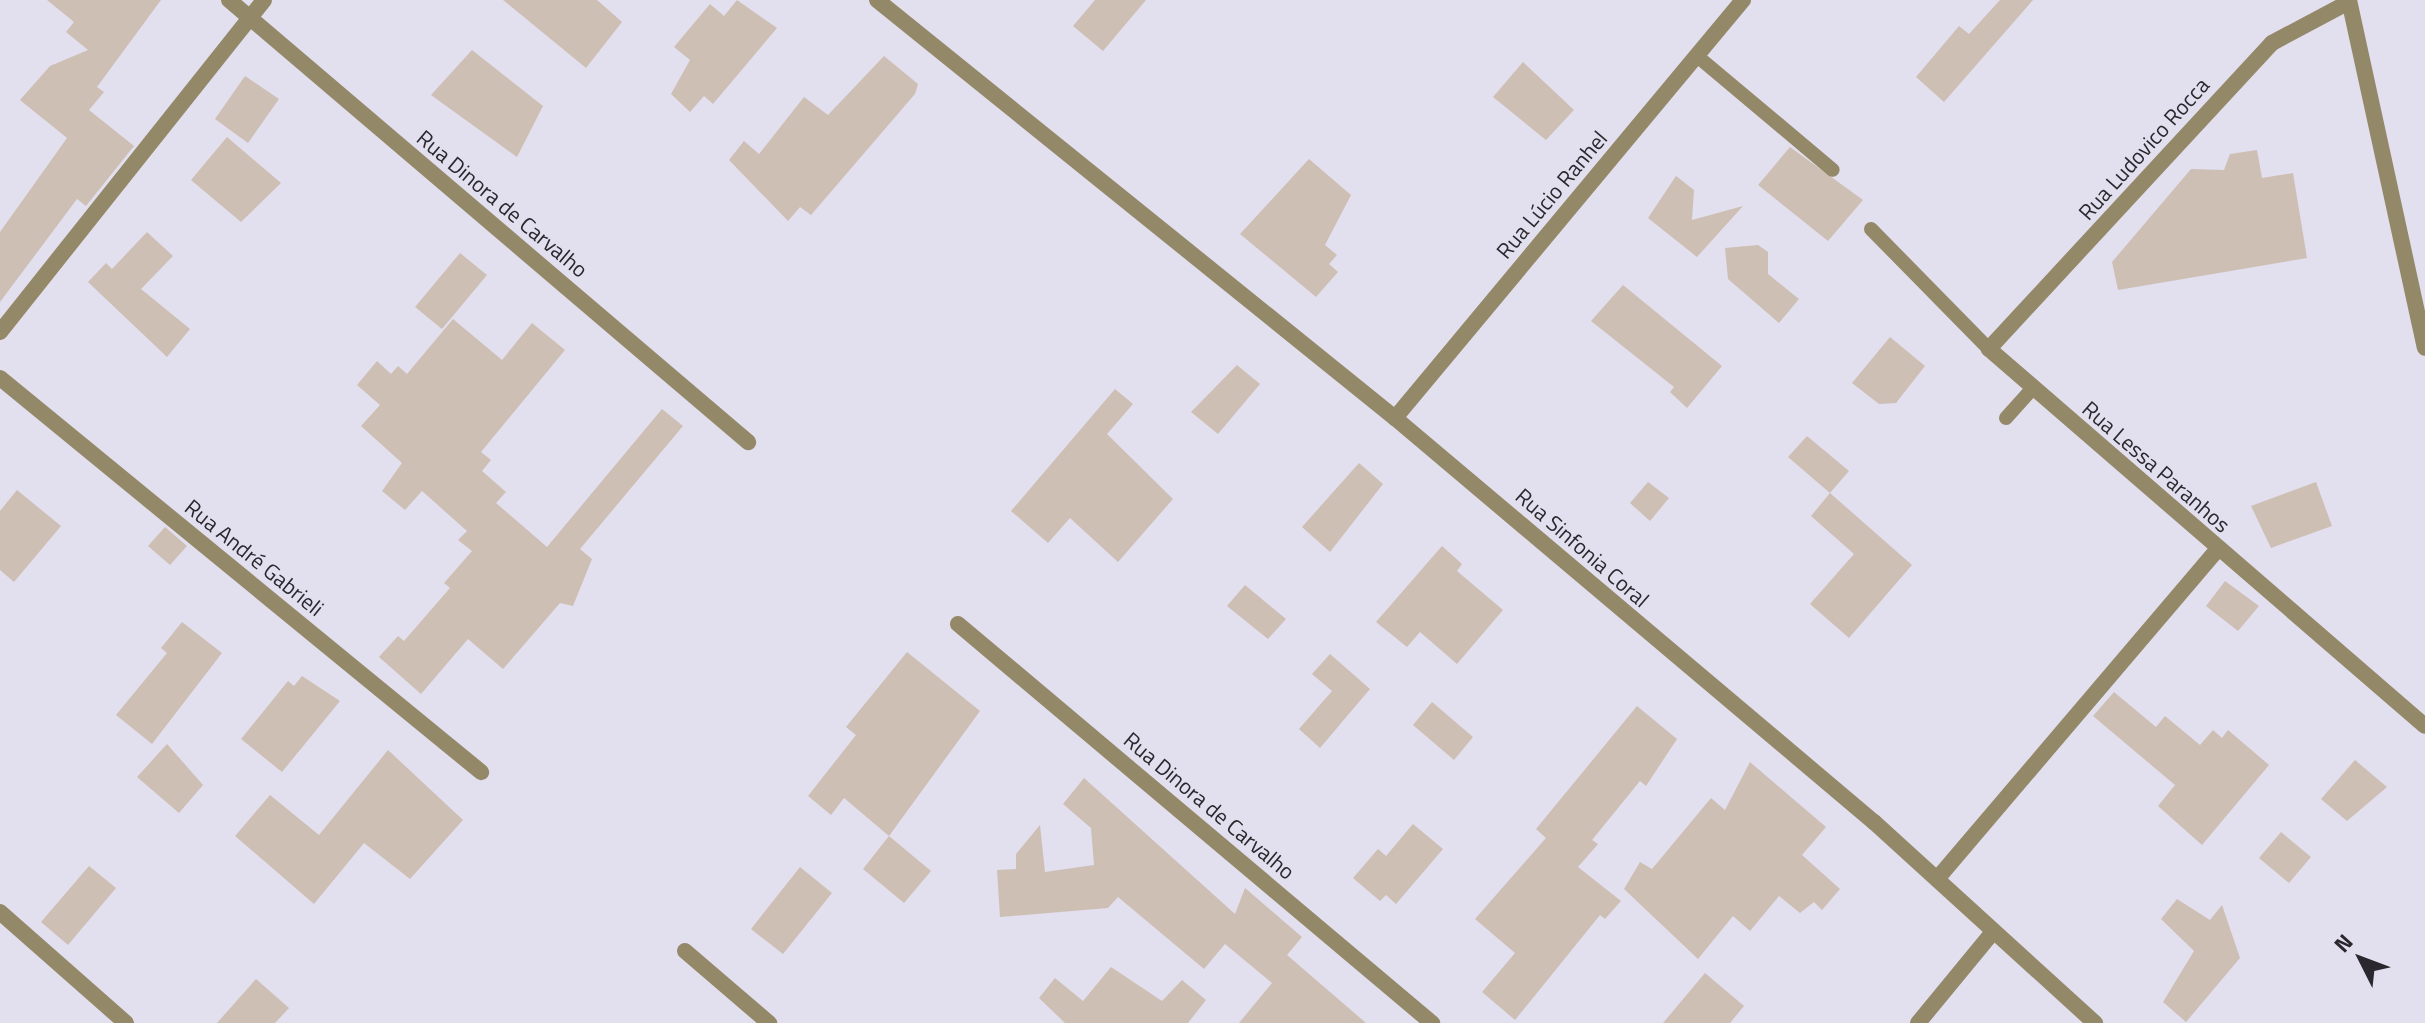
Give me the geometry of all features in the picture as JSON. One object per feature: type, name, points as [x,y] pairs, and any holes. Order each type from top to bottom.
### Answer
[{"type":"street","name":"Rua Dinora de Carvalho","points":[[229,0],[748,442]]},
{"type":"street","points":[[0,332],[264,0]]},
{"type":"street","name":"Rua Sinfonia Coral","points":[[877,0],[1395,418],[1937,879],[2095,1023]]},
{"type":"street","name":"Rua Lúcio Ranhel","points":[[1395,418],[1743,0]]},
{"type":"street","points":[[2349,1],[2425,348]]},
{"type":"street","name":"Rua Ludovico Rocca","points":[[1989,349],[2272,43],[2349,1]]},
{"type":"street","name":"Rua Lessa Paranhos","points":[[1989,349],[2425,726]]},
{"type":"street","name":"Rua André Gabrieli","points":[[0,378],[481,772]]},
{"type":"street","points":[[1937,879],[2218,549]]},
{"type":"street","name":"Rua Dinora de Carvalho","points":[[958,624],[1432,1023]]},
{"type":"street","points":[[0,912],[126,1023]]},
{"type":"street","points":[[1918,1023],[1993,932]]},
{"type":"street","points":[[685,951],[769,1023]]},
{"type":"lane","points":[[1697,56],[1833,170]]},
{"type":"lane","name":"Rua Lessa Paranhos","points":[[1871,229],[1989,349]]},
{"type":"lane","points":[[2006,418],[2032,389]]},
{"type":"building","points":[[47,0],[161,0],[97,87],[104,92],[89,110],[134,146],[86,206],[77,199],[0,302],[0,232],[67,138],[20,100],[50,66],[88,50],[66,32],[74,22]]},
{"type":"building","points":[[503,0],[597,0],[622,22],[586,68]]},
{"type":"building","points":[[737,0],[777,28],[713,104],[704,96],[690,112],[671,94],[690,60],[674,47],[710,4],[724,16]]},
{"type":"building","points":[[1095,0],[1146,0],[1103,51],[1073,26]]},
{"type":"building","points":[[2000,0],[2033,0],[1944,102],[1916,77],[1959,26],[1969,34]]},
{"type":"building","points":[[472,50],[543,106],[517,157],[431,95]]},
{"type":"building","points":[[884,56],[918,84],[915,94],[811,215],[800,207],[788,221],[729,160],[744,141],[759,154],[804,97],[828,115]]},
{"type":"building","points":[[1523,62],[1574,110],[1546,140],[1493,97]]},
{"type":"building","points":[[245,76],[279,99],[248,143],[215,119]]},
{"type":"building","points":[[227,137],[281,183],[241,222],[191,180]]},
{"type":"building","points":[[1790,147],[1863,200],[1828,241],[1758,185]]},
{"type":"building","points":[[2257,150],[2262,178],[2293,173],[2307,258],[2118,290],[2112,262],[2191,169],[2224,170],[2230,154]]},
{"type":"building","points":[[1309,159],[1351,195],[1325,245],[1337,255],[1329,264],[1338,272],[1316,297],[1240,234]]},
{"type":"building","points":[[1676,176],[1694,190],[1692,220],[1743,206],[1697,257],[1648,218]]},
{"type":"building","points":[[147,232],[173,256],[141,289],[190,329],[167,357],[88,282],[106,263],[112,269]]},
{"type":"building","points":[[1758,245],[1768,252],[1768,274],[1799,299],[1779,323],[1728,279],[1725,248]]},
{"type":"building","points":[[460,253],[487,275],[442,329],[415,307]]},
{"type":"building","points":[[1623,285],[1722,366],[1687,408],[1670,392],[1674,387],[1591,321]]},
{"type":"building","points":[[453,319],[502,360],[532,323],[565,350],[481,452],[491,460],[482,471],[506,492],[496,503],[547,547],[662,409],[683,426],[580,549],[592,559],[573,606],[560,603],[503,669],[468,639],[421,694],[379,657],[398,636],[404,641],[450,588],[444,583],[472,551],[458,540],[467,531],[422,491],[405,510],[382,491],[402,463],[361,426],[380,405],[357,385],[377,361],[391,374],[398,366],[407,374]]},
{"type":"building","points":[[1890,337],[1925,366],[1896,403],[1879,404],[1852,383]]},
{"type":"building","points":[[1237,365],[1260,384],[1218,434],[1191,412]]},
{"type":"building","points":[[1115,389],[1133,404],[1107,434],[1173,499],[1118,562],[1070,518],[1048,543],[1011,511]]},
{"type":"building","points":[[1807,436],[1849,471],[1830,493],[1788,457]]},
{"type":"building","points":[[1359,463],[1383,484],[1330,552],[1302,527]]},
{"type":"building","points":[[1648,482],[1669,498],[1650,521],[1630,503]]},
{"type":"building","points":[[2316,482],[2332,526],[2271,548],[2251,506]]},
{"type":"building","points":[[17,490],[61,526],[14,582],[0,570],[0,511]]},
{"type":"building","points":[[1830,493],[1912,565],[1849,638],[1810,604],[1854,554],[1811,516]]},
{"type":"building","points":[[165,527],[187,546],[170,565],[148,546]]},
{"type":"building","points":[[1442,546],[1462,564],[1457,571],[1503,610],[1457,664],[1420,632],[1407,647],[1376,622]]},
{"type":"building","points":[[2225,581],[2259,606],[2238,631],[2206,606]]},
{"type":"building","points":[[1245,585],[1286,619],[1268,639],[1227,606]]},
{"type":"building","points":[[182,622],[222,653],[152,744],[116,715],[167,653],[161,648]]},
{"type":"building","points":[[907,652],[980,711],[889,836],[844,798],[831,815],[808,796],[856,735],[846,727]]},
{"type":"building","points":[[1330,654],[1370,689],[1320,748],[1299,729],[1332,691],[1312,674]]},
{"type":"building","points":[[302,676],[340,701],[282,772],[241,739],[288,681],[294,686]]},
{"type":"building","points":[[2114,692],[2156,727],[2165,716],[2200,745],[2213,730],[2222,738],[2228,730],[2269,765],[2202,845],[2158,806],[2175,785],[2093,716]]},
{"type":"building","points":[[1432,702],[1473,737],[1454,760],[1413,725]]},
{"type":"building","points":[[1637,706],[1677,739],[1646,786],[1640,781],[1592,840],[1598,844],[1578,867],[1621,901],[1605,919],[1600,915],[1515,1020],[1482,992],[1515,953],[1475,919],[1546,838],[1536,829]]},
{"type":"building","points":[[167,744],[203,785],[179,813],[137,777]]},
{"type":"building","points":[[388,750],[463,820],[410,879],[364,843],[314,904],[235,836],[270,795],[319,835]]},
{"type":"building","points":[[2355,760],[2387,787],[2347,821],[2321,799]]},
{"type":"building","points":[[1750,762],[1826,827],[1802,855],[1840,889],[1822,910],[1814,902],[1800,913],[1779,896],[1750,931],[1733,916],[1698,959],[1624,889],[1640,862],[1652,869],[1711,798],[1725,810]]},
{"type":"building","points":[[1084,778],[1235,914],[1245,888],[1302,937],[1287,955],[1366,1023],[1239,1023],[1272,983],[1225,944],[1204,969],[1118,897],[1108,908],[1000,917],[997,870],[1016,869],[1016,854],[1040,825],[1045,872],[1094,865],[1091,828],[1063,804]]},
{"type":"building","points":[[1413,824],[1443,849],[1396,904],[1386,895],[1380,901],[1353,878],[1378,849],[1386,856]]},
{"type":"building","points":[[2281,832],[2311,857],[2289,883],[2259,858]]},
{"type":"building","points":[[889,836],[931,871],[904,903],[863,869]]},
{"type":"building","points":[[89,866],[116,888],[68,945],[41,922]]},
{"type":"building","points":[[800,867],[832,893],[783,954],[751,929]]},
{"type":"building","points":[[2177,899],[2210,920],[2222,905],[2240,958],[2186,1022],[2163,1002],[2194,951],[2161,919]]},
{"type":"building","points":[[1111,967],[1162,1001],[1182,980],[1206,1000],[1188,1023],[1065,1023],[1039,998],[1055,978],[1083,1001]]},
{"type":"building","points":[[1705,973],[1744,1006],[1730,1023],[1663,1023]]},
{"type":"building","points":[[256,979],[289,1008],[275,1023],[217,1023]]}]
